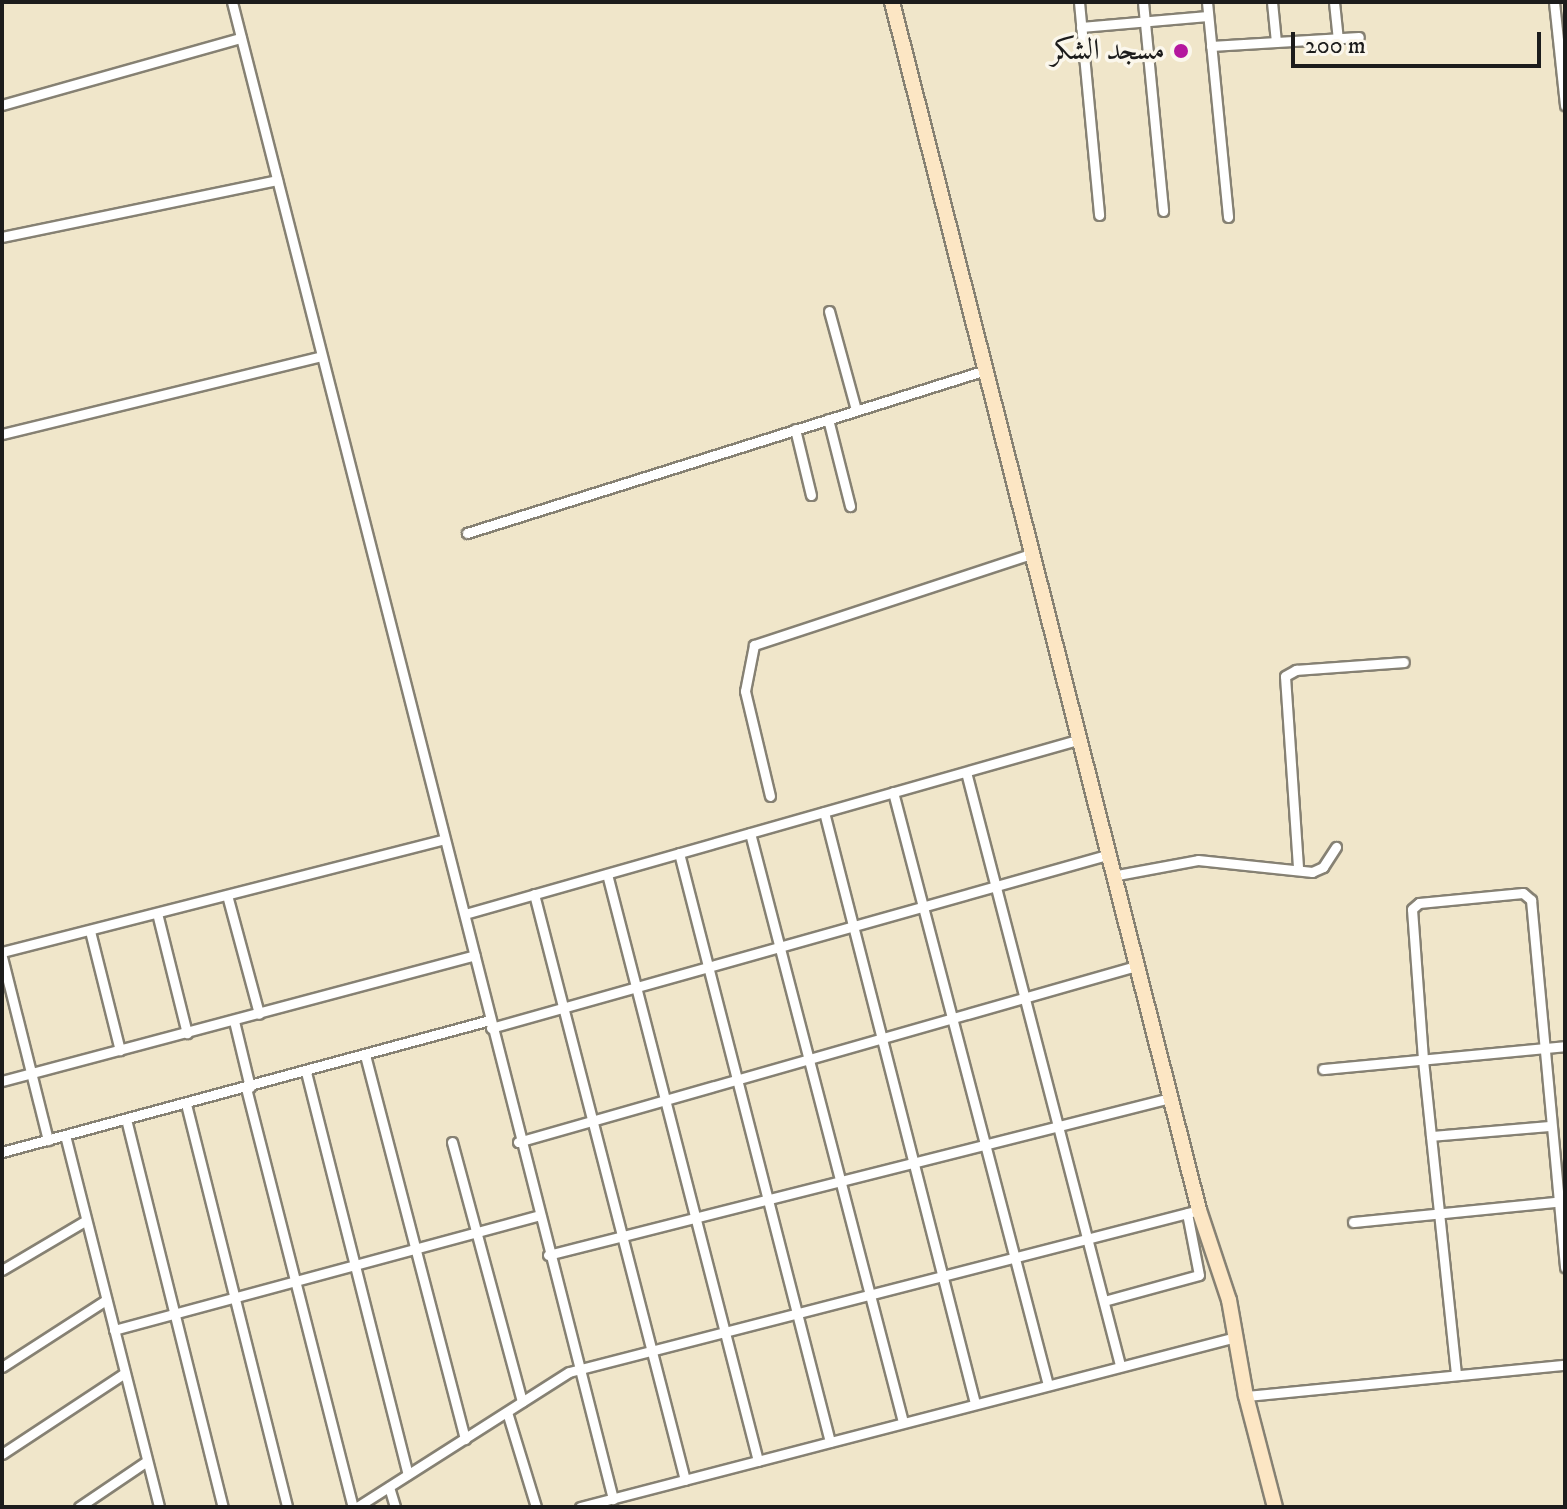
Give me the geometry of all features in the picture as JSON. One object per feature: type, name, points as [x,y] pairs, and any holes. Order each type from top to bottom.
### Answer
[{"type":"street","points":[[232,2],[465,914],[518,1142],[613,1499]]},
{"type":"street","points":[[892,2],[1170,1098],[1193,1211],[1199,1275],[1104,1301]]},
{"type":"street","points":[[1079,2],[1099,215]]},
{"type":"street","points":[[1143,2],[1163,211]]},
{"type":"street","points":[[1207,2],[1228,217]]},
{"type":"street","points":[[1272,2],[1276,42]]},
{"type":"street","points":[[1334,2],[1338,39]]},
{"type":"street","points":[[1554,2],[1565,105]]},
{"type":"street","points":[[1081,27],[1208,16]]},
{"type":"street","points":[[1211,46],[1359,37]]},
{"type":"street","points":[[2,105],[241,38]]},
{"type":"street","points":[[2,237],[277,180]]},
{"type":"street","points":[[829,311],[856,410]]},
{"type":"street","points":[[2,434],[321,356]]},
{"type":"street","points":[[467,533],[986,370]]},
{"type":"street","points":[[828,419],[850,506]]},
{"type":"street","points":[[795,429],[811,495]]},
{"type":"street","points":[[770,796],[745,691],[754,645],[1031,554]]},
{"type":"street","points":[[1298,867],[1285,676],[1296,670],[1404,662]]},
{"type":"street","points":[[465,914],[1077,740]]},
{"type":"street","points":[[966,772],[998,885],[1120,1365]]},
{"type":"street","points":[[893,792],[1048,1385]]},
{"type":"street","points":[[824,812],[975,1403]]},
{"type":"street","points":[[750,833],[837,1181],[903,1422]]},
{"type":"street","points":[[48,1140],[2,955],[444,839]]},
{"type":"street","points":[[1112,876],[1198,860],[1318,870],[1336,847]]},
{"type":"street","points":[[679,853],[830,1442]]},
{"type":"street","points":[[2,1152],[365,1055],[563,1008],[1107,855]]},
{"type":"street","points":[[607,874],[758,1461]]},
{"type":"street","points":[[534,894],[685,1480]]},
{"type":"street","points":[[1456,1374],[1423,1059],[1412,909],[1423,902],[1528,894],[1551,1126],[1562,1201],[1565,1267]]},
{"type":"street","points":[[227,895],[259,1014]]},
{"type":"street","points":[[157,913],[187,1033]]},
{"type":"street","points":[[90,931],[120,1050]]},
{"type":"street","points":[[2,1081],[474,955]]},
{"type":"street","points":[[518,1142],[1136,966]]},
{"type":"street","points":[[2,1006],[13,1003]]},
{"type":"street","points":[[234,1021],[295,1281],[355,1507],[579,1369],[1193,1211]]},
{"type":"street","points":[[1323,1069],[1565,1046]]},
{"type":"street","points":[[365,1055],[465,1439]]},
{"type":"street","points":[[306,1072],[408,1474]]},
{"type":"street","points":[[548,1255],[913,1160],[1170,1098]]},
{"type":"street","points":[[186,1104],[287,1507]]},
{"type":"street","points":[[126,1119],[223,1507]]},
{"type":"street","points":[[1431,1136],[1551,1126]]},
{"type":"street","points":[[65,1135],[159,1507]]},
{"type":"street","points":[[452,1142],[522,1402]]},
{"type":"street","points":[[1353,1222],[1562,1201]]},
{"type":"street","points":[[1193,1211],[1236,1337],[1246,1396],[1275,1507]]},
{"type":"street","points":[[114,1330],[537,1216]]},
{"type":"street","points":[[2,1270],[85,1221]]},
{"type":"street","points":[[2,1367],[106,1300]]},
{"type":"street","points":[[580,1507],[1236,1337]]},
{"type":"street","points":[[1246,1396],[1565,1365]]},
{"type":"street","points":[[2,1454],[125,1373]]},
{"type":"street","points":[[507,1412],[536,1507]]},
{"type":"street","points":[[79,1507],[147,1461]]},
{"type":"street","points":[[389,1487],[395,1507]]},
{"type":"place","name":"مسجد الشكر","points":[[1181,51]]}]
